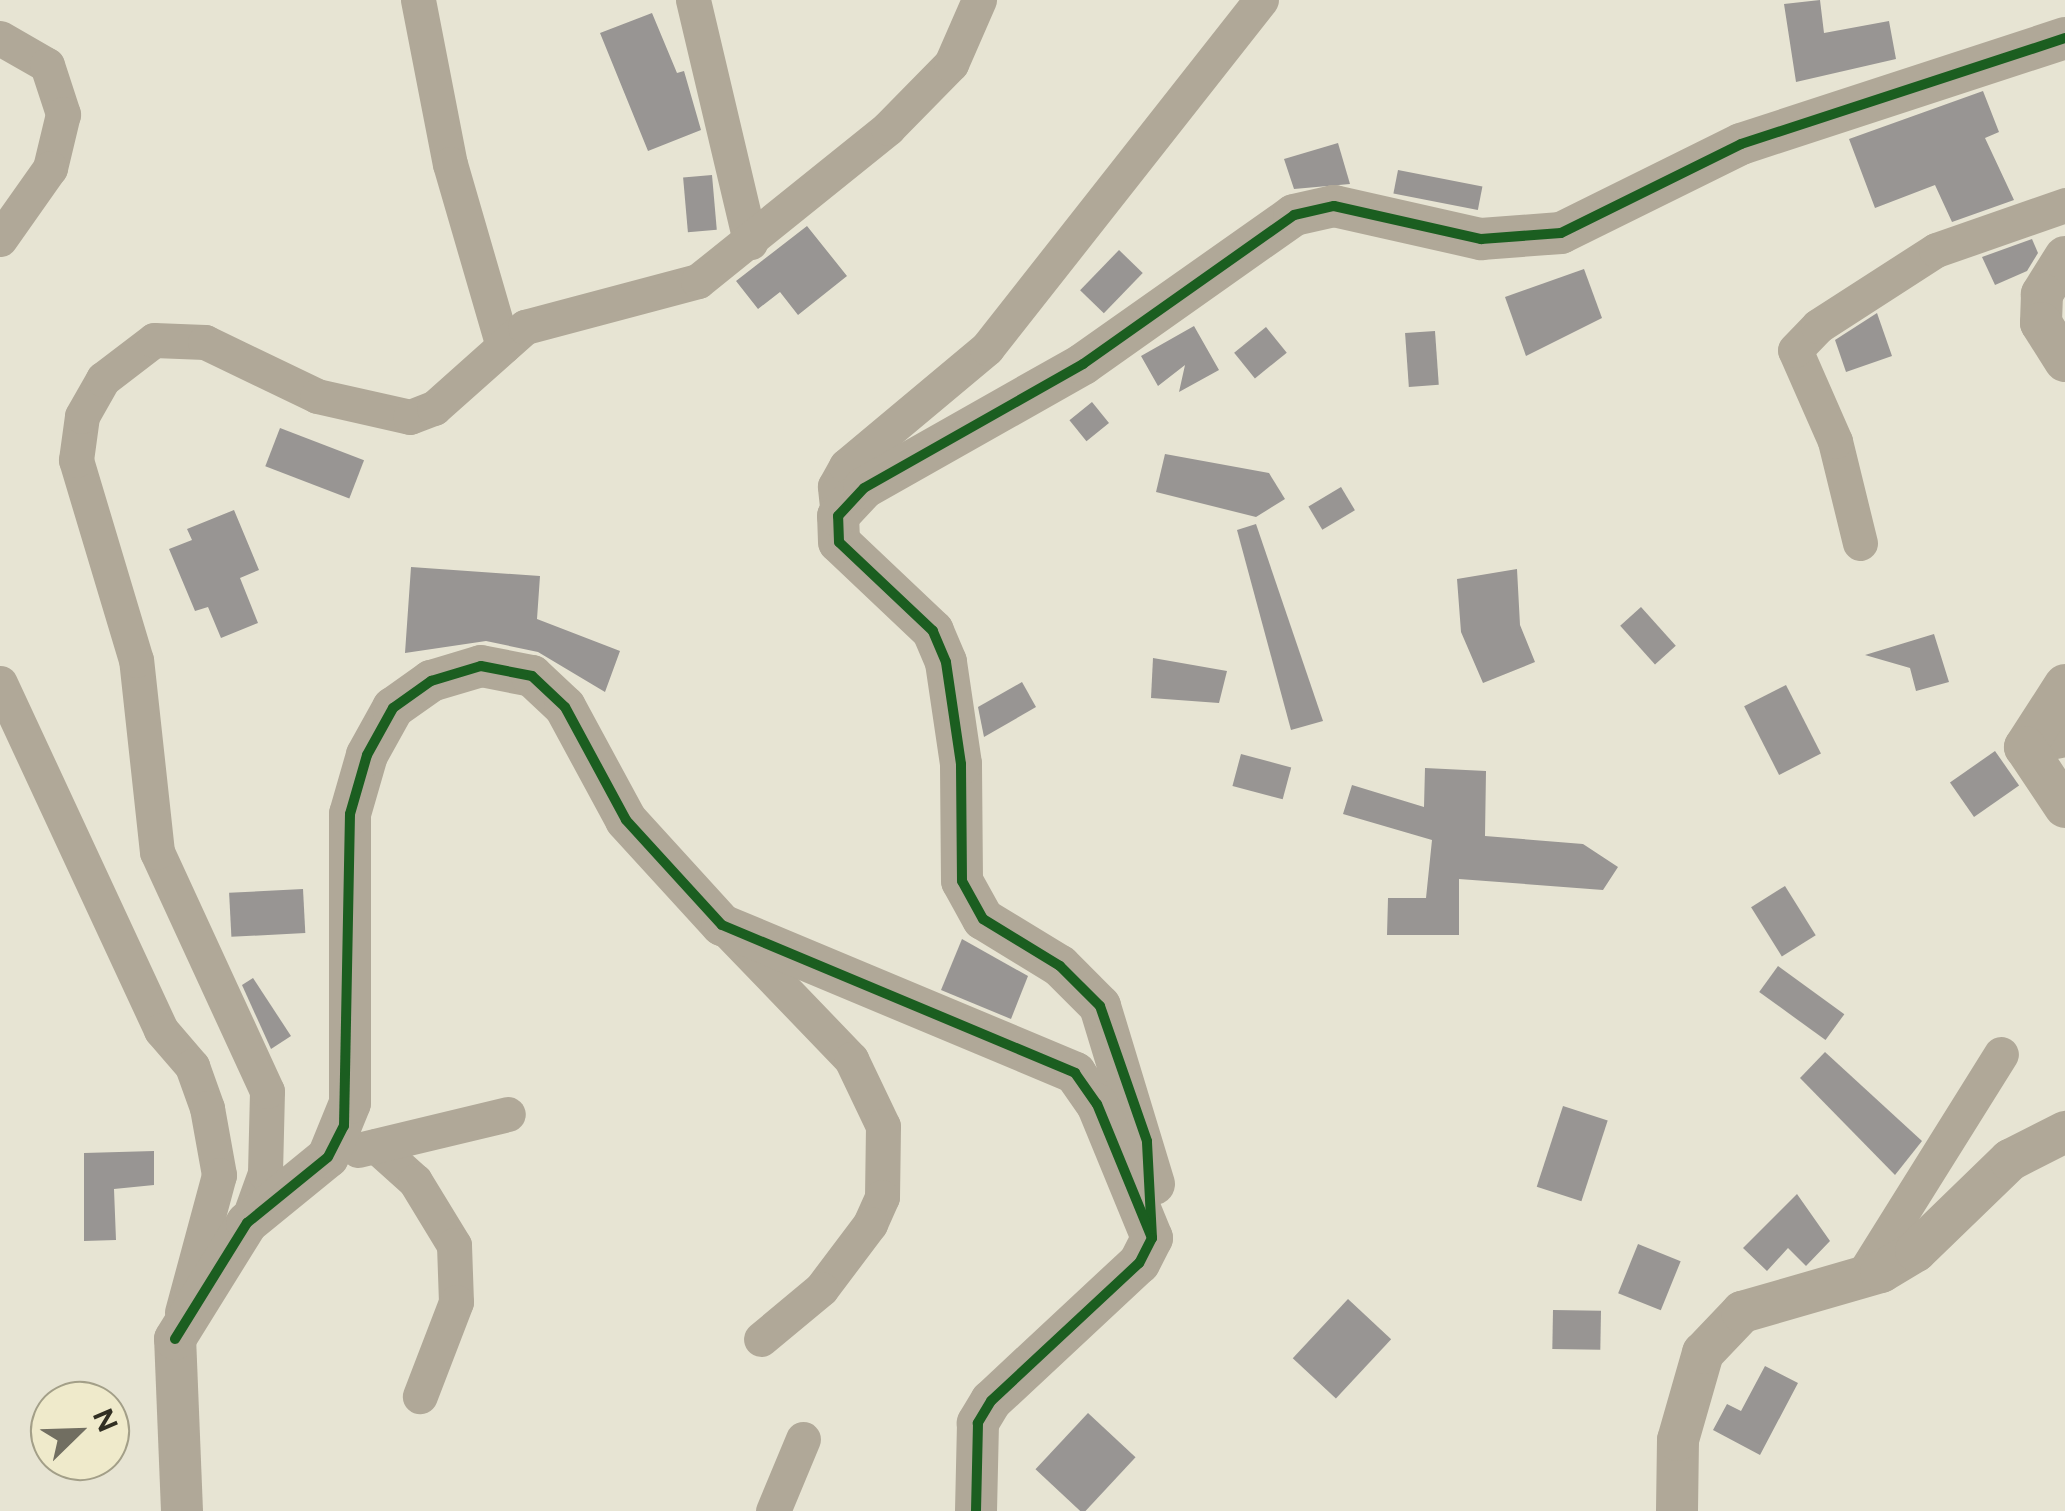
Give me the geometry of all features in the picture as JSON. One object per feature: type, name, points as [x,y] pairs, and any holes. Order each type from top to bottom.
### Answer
[{"type":"street","points":[[418,0],[440,127],[503,346]]},
{"type":"street","points":[[694,0],[750,242]]},
{"type":"street","points":[[175,1339],[246,1223],[265,1174],[266,1091],[158,852],[136,660],[76,460],[82,416],[103,379],[154,340],[205,342],[317,396],[410,417],[459,391],[525,327],[698,281],[750,242],[951,64],[979,0]]},
{"type":"street","points":[[976,1511],[978,1424],[991,1400],[1139,1263],[1152,1238],[1146,1140],[1100,1006],[1060,966],[983,919],[962,882],[961,764],[946,662],[933,631],[839,542],[835,486],[846,466],[986,348],[1261,0]]},
{"type":"street","points":[[0,38],[46,65],[62,114],[50,168],[0,239]]},
{"type":"street","points":[[838,516],[864,488],[1083,364],[1294,215],[1334,206],[1481,239],[1561,233],[1741,144],[2065,38]]},
{"type":"street","points":[[1860,543],[1835,441],[1796,350],[1818,326],[1936,250],[2065,205]]},
{"type":"street","points":[[2064,356],[2042,322],[2042,294],[2065,258]]},
{"type":"street","points":[[328,1157],[350,1104],[350,814],[394,708],[431,680],[481,666],[532,676],[565,707],[626,820],[851,1059],[883,1126],[882,1197],[870,1224],[821,1289],[761,1339]]},
{"type":"street","points":[[0,683],[162,1030],[192,1066],[207,1108],[219,1175],[175,1339],[182,1511]]},
{"type":"street","points":[[2065,685],[2045,743],[2065,806]]},
{"type":"street","points":[[722,925],[1075,1073],[1125,1160],[1152,1238]]},
{"type":"street","points":[[1861,1278],[2002,1054]]},
{"type":"street","points":[[246,1223],[328,1157],[508,1114]]},
{"type":"street","points":[[1677,1511],[1678,1440],[1702,1353],[1742,1312],[1861,1278],[1916,1252],[2010,1160],[2065,1132]]},
{"type":"street","points":[[376,1146],[416,1181],[454,1245],[456,1302],[420,1396]]},
{"type":"street","points":[[773,1511],[804,1439]]},
{"type":"building","points":[[1820,0],[1824,33],[1889,21],[1896,59],[1796,82],[1784,4]]},
{"type":"building","points":[[652,13],[677,73],[684,71],[701,130],[648,151],[600,33]]},
{"type":"building","points":[[1983,91],[1999,132],[1985,138],[2014,200],[1952,222],[1935,185],[1875,208],[1849,139]]},
{"type":"building","points":[[1338,143],[1350,184],[1294,189],[1284,159]]},
{"type":"building","points":[[1398,170],[1482,186],[1478,210],[1393,194]]},
{"type":"building","points":[[712,175],[717,230],[688,232],[683,178]]},
{"type":"building","points":[[807,226],[847,276],[798,315],[780,292],[758,309],[736,281]]},
{"type":"building","points":[[2032,239],[2038,253],[2027,271],[1995,285],[1982,257]]},
{"type":"building","points":[[1119,250],[1143,273],[1104,313],[1080,290]]},
{"type":"building","points":[[1584,269],[1602,318],[1526,356],[1505,297]]},
{"type":"building","points":[[1877,313],[1892,356],[1846,372],[1835,340]]},
{"type":"building","points":[[1194,326],[1219,370],[1179,392],[1185,365],[1158,386],[1141,356]]},
{"type":"building","points":[[1266,327],[1287,353],[1255,378],[1234,353]]},
{"type":"building","points":[[1435,331],[1439,385],[1409,387],[1405,333]]},
{"type":"building","points":[[1092,402],[1109,423],[1086,441],[1069,420]]},
{"type":"building","points":[[280,428],[364,460],[349,499],[265,466]]},
{"type":"building","points":[[1165,454],[1269,473],[1285,499],[1256,517],[1156,492]]},
{"type":"building","points":[[1341,487],[1355,510],[1322,530],[1308,507]]},
{"type":"building","points":[[234,510],[259,570],[240,578],[258,623],[221,638],[208,607],[195,611],[169,549],[192,540],[187,529]]},
{"type":"building","points":[[1256,524],[1323,721],[1291,730],[1237,530]]},
{"type":"building","points":[[411,567],[540,576],[537,619],[620,651],[605,692],[538,652],[486,641],[405,653]]},
{"type":"building","points":[[1517,569],[1520,625],[1535,662],[1483,683],[1461,632],[1457,579]]},
{"type":"building","points":[[1641,607],[1676,646],[1655,664],[1620,626]]},
{"type":"building","points":[[1934,634],[1949,682],[1916,691],[1910,668],[1865,655]]},
{"type":"building","points":[[1153,658],[1227,671],[1219,703],[1151,698]]},
{"type":"building","points":[[1022,682],[1036,707],[984,737],[978,707]]},
{"type":"building","points":[[1786,685],[1821,754],[1779,775],[1744,706]]},
{"type":"building","points":[[1995,751],[2019,785],[1974,817],[1950,783]]},
{"type":"building","points":[[1241,754],[1291,767],[1283,799],[1232,786]]},
{"type":"building","points":[[1425,768],[1486,771],[1485,836],[1583,844],[1618,867],[1603,890],[1459,879],[1459,935],[1387,935],[1388,898],[1426,898],[1432,840],[1343,814],[1352,785],[1424,807]]},
{"type":"building","points":[[1785,886],[1816,935],[1782,956],[1751,907]]},
{"type":"building","points":[[303,889],[305,933],[231,937],[229,893]]},
{"type":"building","points":[[962,939],[1028,976],[1011,1019],[941,990]]},
{"type":"building","points":[[1778,966],[1844,1014],[1826,1040],[1759,992]]},
{"type":"building","points":[[253,978],[291,1036],[271,1049],[242,985]]},
{"type":"building","points":[[1825,1052],[1922,1141],[1895,1175],[1800,1078]]},
{"type":"building","points":[[1563,1106],[1608,1121],[1581,1201],[1537,1187]]},
{"type":"building","points":[[154,1151],[154,1185],[114,1189],[116,1240],[84,1241],[84,1153]]},
{"type":"building","points":[[1797,1194],[1830,1241],[1806,1266],[1788,1248],[1767,1271],[1743,1248]]},
{"type":"building","points":[[1638,1244],[1681,1261],[1661,1310],[1618,1293]]},
{"type":"building","points":[[1348,1299],[1391,1339],[1336,1398],[1293,1358]]},
{"type":"building","points":[[1553,1310],[1601,1311],[1600,1350],[1552,1349]]},
{"type":"building","points":[[1765,1366],[1798,1383],[1760,1455],[1713,1430],[1727,1404],[1741,1411]]},
{"type":"building","points":[[1088,1413],[1136,1457],[1085,1511],[1080,1511],[1035,1469]]},
{"type":"cycle path","points":[[1152,1238],[1147,1141],[1100,1006],[1060,966],[983,919],[962,881],[961,764],[946,662],[933,631],[839,542],[838,516],[864,488],[1083,364],[1294,215],[1334,206],[1481,239],[1561,233],[1741,144],[2065,38]]},
{"type":"cycle path","points":[[175,1339],[247,1223],[328,1157],[344,1126],[350,814],[367,755],[393,708],[431,681],[481,666],[532,676],[565,707],[626,820],[722,925],[1075,1073],[1097,1104],[1152,1238],[1139,1263],[991,1401],[978,1423],[976,1511]]}]
